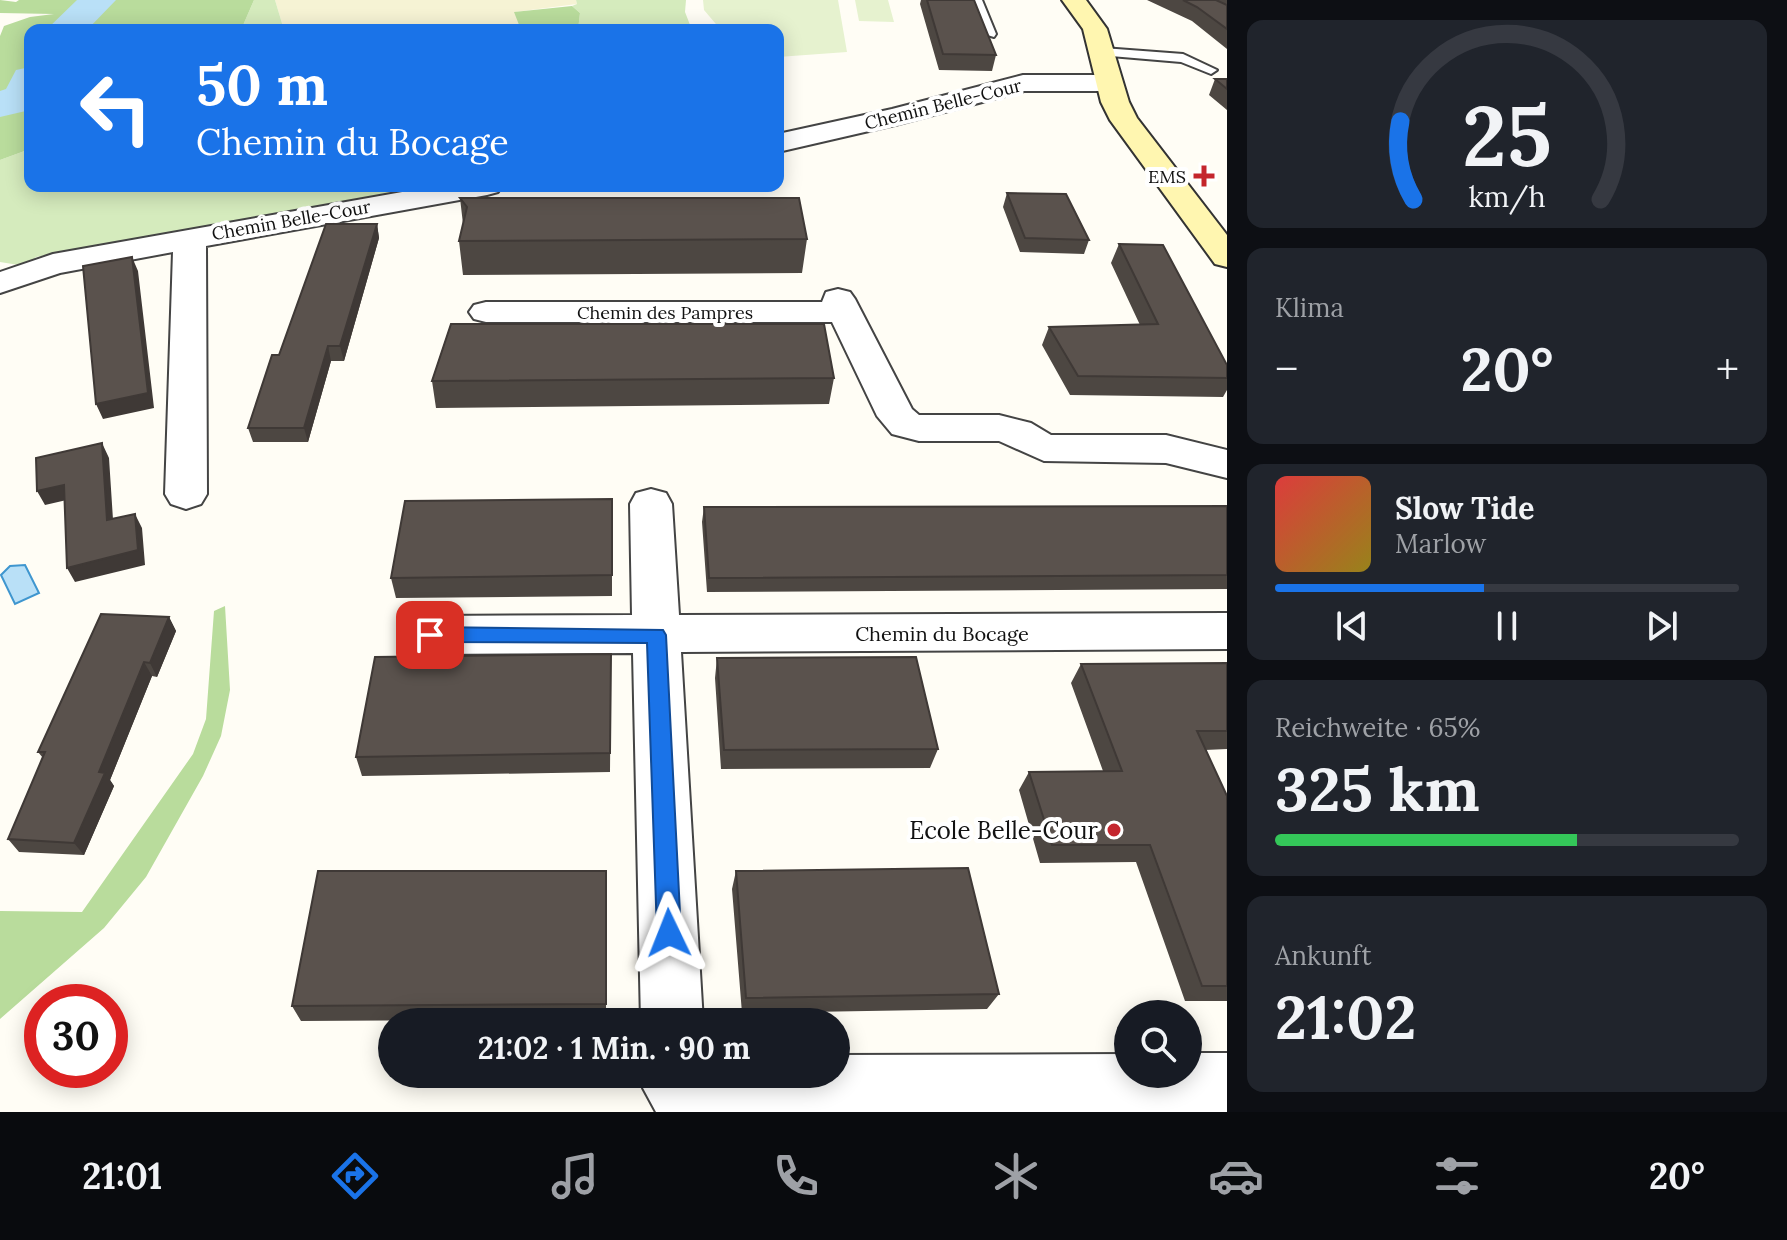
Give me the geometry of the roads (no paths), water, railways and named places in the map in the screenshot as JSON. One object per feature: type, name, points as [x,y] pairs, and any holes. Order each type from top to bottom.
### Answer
[{"type":"street","points":[[1074,0],[1095,29],[1109,83],[1124,120],[1227,257]]},
{"type":"street","name":"Chemin Belle-Cour","points":[[784,142],[895,117],[1023,83],[1109,83]]},
{"type":"street","name":"Chemin Belle-Cour","points":[[0,283],[53,264],[453,192]]},
{"type":"street","points":[[186,494],[190,238]]},
{"type":"street","name":"Chemin des Pampres","points":[[486,312],[841,306],[896,416],[906,425],[919,428],[999,428],[1017,432],[1044,448],[1166,449],[1227,464]]},
{"type":"street","points":[[651,504],[678,635],[672,1008]]},
{"type":"street","name":"Chemin du Bocage","points":[[430,635],[1217,631]]},
{"type":"street","points":[[675,1091],[1227,1085]]},
{"type":"lane","points":[[976,0],[990,34]]},
{"type":"lane","points":[[1103,52],[1183,58],[1211,70]]},
{"type":"water","points":[[25,565],[39,593],[15,604],[1,575],[10,566]]},
{"type":"waterway","points":[[72,24],[98,0]]},
{"type":"waterway","points":[[0,104],[13,102],[24,93]]},
{"type":"place","name":"EMS","points":[[1204,176]]},
{"type":"place","name":"Ecole Belle-Cour","points":[[1114,830]]}]
